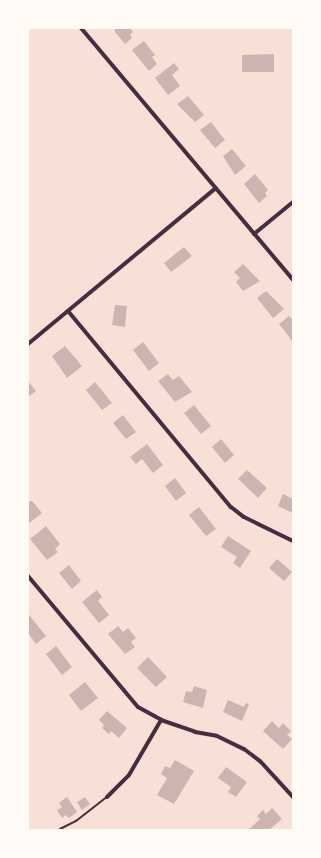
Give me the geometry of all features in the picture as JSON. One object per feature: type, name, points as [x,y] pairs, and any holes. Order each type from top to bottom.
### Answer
[{"type":"street","points":[[82,28],[293,280]]},
{"type":"street","points":[[28,344],[216,188]]},
{"type":"street","points":[[254,234],[293,202]]},
{"type":"street","points":[[68,311],[231,507],[244,517],[293,542]]},
{"type":"street","points":[[28,576],[138,707],[162,720],[195,732],[217,736],[244,749],[260,761],[293,797]]},
{"type":"street","points":[[107,797],[129,775],[162,720]]},
{"type":"lane","points":[[60,829],[76,821],[107,797]]},
{"type":"building","points":[[115,28],[130,28],[133,32],[130,35],[132,38],[125,44],[115,32]]},
{"type":"building","points":[[144,41],[155,55],[152,57],[157,64],[149,71],[132,50]]},
{"type":"building","points":[[274,54],[274,72],[242,72],[242,55]]},
{"type":"building","points":[[174,63],[179,69],[172,75],[180,86],[168,95],[155,78]]},
{"type":"building","points":[[188,96],[204,115],[195,122],[177,104]]},
{"type":"building","points":[[211,122],[225,140],[215,148],[200,130]]},
{"type":"building","points":[[232,149],[246,166],[235,175],[223,156]]},
{"type":"building","points":[[255,174],[268,190],[265,193],[267,196],[259,203],[244,184]]},
{"type":"building","points":[[184,247],[192,256],[171,272],[164,263]]},
{"type":"building","points":[[243,264],[260,281],[243,291],[236,282],[240,278],[234,272]]},
{"type":"building","points":[[266,291],[284,309],[273,318],[257,298]]},
{"type":"building","points":[[115,305],[127,306],[125,327],[112,325]]},
{"type":"building","points":[[289,316],[293,320],[293,342],[279,324]]},
{"type":"building","points":[[143,342],[159,363],[149,371],[133,350]]},
{"type":"building","points":[[65,346],[82,366],[67,378],[52,356]]},
{"type":"building","points":[[168,374],[173,380],[179,376],[192,392],[175,402],[158,381]]},
{"type":"building","points":[[28,381],[36,391],[28,397]]},
{"type":"building","points":[[95,382],[112,403],[102,410],[86,390]]},
{"type":"building","points":[[194,405],[211,426],[201,434],[184,413]]},
{"type":"building","points":[[123,415],[136,432],[126,439],[113,423]]},
{"type":"building","points":[[221,439],[234,455],[225,463],[212,447]]},
{"type":"building","points":[[147,444],[163,465],[153,473],[142,459],[136,464],[130,457]]},
{"type":"building","points":[[247,470],[267,488],[258,498],[238,479]]},
{"type":"building","points":[[175,478],[186,493],[176,501],[165,486]]},
{"type":"building","points":[[283,494],[293,499],[293,513],[278,506]]},
{"type":"building","points":[[32,501],[42,513],[28,524],[28,502]]},
{"type":"building","points":[[199,507],[216,529],[206,536],[189,515]]},
{"type":"building","points":[[46,526],[60,544],[55,549],[58,552],[47,560],[30,539]]},
{"type":"building","points":[[228,536],[251,551],[240,568],[233,563],[237,557],[221,547]]},
{"type":"building","points":[[277,559],[292,572],[284,581],[269,568]]},
{"type":"building","points":[[69,565],[81,581],[72,589],[59,573]]},
{"type":"building","points":[[97,590],[102,597],[98,601],[109,615],[99,623],[82,602]]},
{"type":"building","points":[[29,615],[46,636],[36,644],[28,633]]},
{"type":"building","points":[[118,626],[123,632],[128,628],[136,638],[131,642],[135,647],[125,654],[108,634]]},
{"type":"building","points":[[56,646],[72,667],[62,675],[46,654]]},
{"type":"building","points":[[148,657],[167,677],[156,687],[137,668]]},
{"type":"building","points":[[85,682],[98,698],[81,711],[69,695]]},
{"type":"building","points":[[194,686],[207,690],[203,708],[183,702],[186,691],[192,692]]},
{"type":"building","points":[[228,700],[244,707],[246,703],[249,704],[242,721],[223,712]]},
{"type":"building","points":[[107,711],[127,728],[119,738],[111,731],[109,734],[102,728],[104,725],[99,720]]},
{"type":"building","points":[[272,721],[279,728],[283,723],[291,731],[287,735],[292,739],[283,749],[263,731]]},
{"type":"building","points":[[175,760],[194,771],[174,804],[157,795],[167,778],[161,774],[165,766],[170,768]]},
{"type":"building","points":[[226,767],[247,782],[236,797],[228,792],[231,787],[218,778]]},
{"type":"building","points":[[67,797],[77,812],[69,818],[66,815],[62,818],[57,810],[62,807],[59,803]]},
{"type":"building","points":[[85,797],[90,804],[82,810],[77,802]]},
{"type":"building","points":[[272,808],[282,819],[269,830],[248,830],[260,819],[257,816],[263,810],[266,814]]}]
